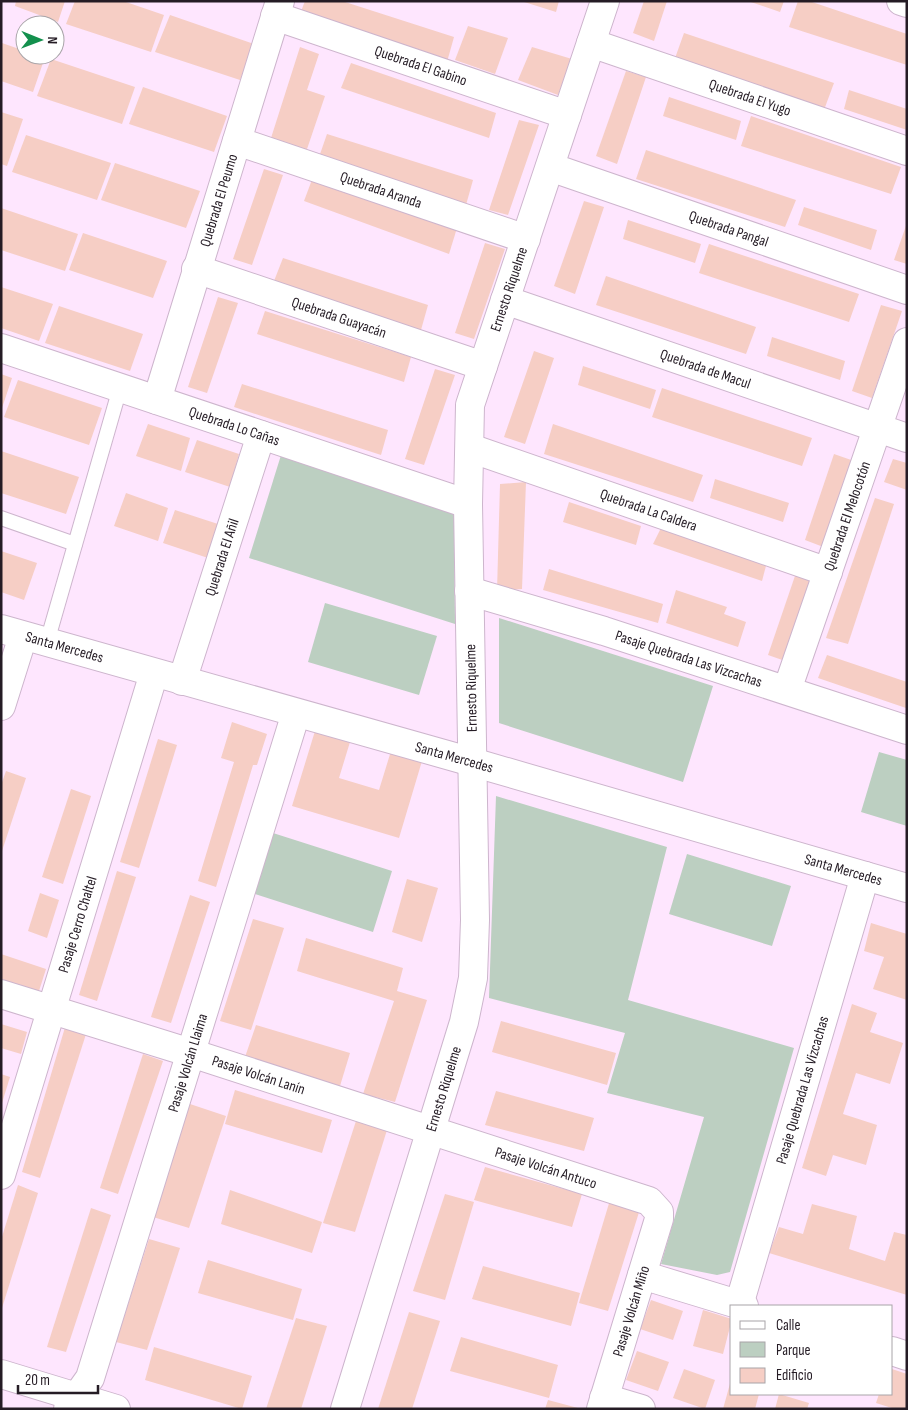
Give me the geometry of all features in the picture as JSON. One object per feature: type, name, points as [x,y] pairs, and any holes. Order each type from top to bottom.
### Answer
[{"type":"street","name":"Ernesto Riquelme","points":[[345,1409],[464,1022],[473,978],[475,920],[468,504],[470,405],[605,1]]},
{"type":"street","points":[[901,1],[907,3]]},
{"type":"street","name":"Quebrada El Gabino","points":[[278,8],[567,115]]},
{"type":"street","name":"Quebrada El Peumo","points":[[157,400],[278,8]]},
{"type":"street","name":"Quebrada El Yugo","points":[[591,43],[907,152]]},
{"type":"street","name":"Quebrada Aranda","points":[[237,141],[526,239]]},
{"type":"street","name":"Quebrada Pangal","points":[[550,167],[907,290]]},
{"type":"street","name":"Quebrada Guayacán","points":[[196,269],[483,366]]},
{"type":"street","name":"Quebrada de Macul","points":[[505,300],[907,438]]},
{"type":"street","name":"Quebrada El Melocotón","points":[[788,690],[907,342]]},
{"type":"street","name":"Quebrada Lo Cañas","points":[[1,348],[468,504]]},
{"type":"street","name":"Quebrada El Añil","points":[[182,681],[261,435]]},
{"type":"street","name":"Quebrada La Caldera","points":[[470,448],[828,572]]},
{"type":"street","name":"Pasaje Quebrada Las Vizcachas","points":[[469,591],[604,631],[907,730]]},
{"type":"street","points":[[1,706],[24,636]]},
{"type":"street","name":"Santa Mercedes","points":[[24,636],[472,762],[907,888]]},
{"type":"street","name":"Pasaje Cerro Chaltel","points":[[1,1175],[154,673]]},
{"type":"street","name":"Pasaje Volcán Llaima","points":[[72,1403],[90,1378],[296,713]]},
{"type":"street","name":"Pasaje Quebrada Las Vizcachas","points":[[742,1305],[865,876]]},
{"type":"street","name":"Pasaje Volcán Lanín","points":[[1,994],[430,1130]]},
{"type":"street","name":"Pasaje Volcán Antuco","points":[[430,1130],[648,1201],[659,1212]]},
{"type":"street","name":"Pasaje Volcán Miño","points":[[602,1403],[642,1276],[659,1219],[659,1212]]},
{"type":"street","points":[[642,1276],[739,1305]]},
{"type":"street","points":[[893,1351],[907,1356]]},
{"type":"street","points":[[1,1374],[72,1403],[116,1409]]},
{"type":"street","points":[[602,1403],[641,1409]]},
{"type":"lane","points":[[24,636],[75,544],[120,388]]},
{"type":"lane","points":[[1,518],[75,544]]},
{"type":"green space","points":[[282,452],[454,507],[455,624],[249,558]]},
{"type":"green space","points":[[325,603],[437,636],[419,695],[308,662]]},
{"type":"green space","points":[[499,618],[713,686],[683,782],[499,723]]},
{"type":"green space","points":[[879,752],[907,760],[907,826],[861,812]]},
{"type":"green space","points":[[496,796],[667,847],[628,1000],[794,1048],[730,1272],[717,1275],[661,1264],[704,1117],[607,1093],[625,1033],[489,998]]},
{"type":"green space","points":[[273,833],[392,871],[373,932],[255,894]]},
{"type":"green space","points":[[687,854],[791,886],[772,946],[669,914]]},
{"type":"building","points":[[16,1],[65,1],[60,15],[39,15],[15,6]]},
{"type":"building","points":[[75,1],[123,1],[164,15],[151,52],[66,24]]},
{"type":"building","points":[[305,1],[342,1],[454,37],[447,62],[300,14]]},
{"type":"building","points":[[521,1],[559,1],[556,12]]},
{"type":"building","points":[[644,1],[667,1],[654,41],[633,33]]},
{"type":"building","points":[[748,1],[784,1],[780,12]]},
{"type":"building","points":[[798,1],[809,1],[907,34],[907,65],[789,27]]},
{"type":"building","points":[[170,15],[254,44],[240,80],[155,52]]},
{"type":"building","points":[[468,26],[508,38],[495,74],[455,60]]},
{"type":"building","points":[[684,33],[834,83],[824,110],[674,61]]},
{"type":"building","points":[[2,43],[15,48],[15,65],[42,65],[33,92],[1,81]]},
{"type":"building","points":[[300,47],[319,54],[307,90],[325,96],[306,152],[271,138]]},
{"type":"building","points":[[532,47],[572,59],[558,95],[518,80]]},
{"type":"building","points":[[351,63],[496,113],[489,138],[341,88]]},
{"type":"building","points":[[65,64],[135,87],[122,124],[37,96],[49,65]]},
{"type":"building","points":[[626,71],[646,77],[617,164],[596,156]]},
{"type":"building","points":[[143,87],[227,116],[214,152],[129,124]]},
{"type":"building","points":[[849,90],[907,109],[907,130],[844,109]]},
{"type":"building","points":[[669,97],[741,121],[736,140],[663,116]]},
{"type":"building","points":[[1,112],[23,119],[7,166],[1,164]]},
{"type":"building","points":[[751,116],[901,167],[891,194],[741,146]]},
{"type":"building","points":[[519,120],[539,125],[508,215],[489,210]]},
{"type":"building","points":[[327,134],[473,180],[466,205],[319,157]]},
{"type":"building","points":[[26,135],[111,163],[97,200],[12,172]]},
{"type":"building","points":[[646,150],[796,200],[785,227],[636,179]]},
{"type":"building","points":[[115,163],[200,191],[186,228],[101,200]]},
{"type":"building","points":[[264,169],[283,175],[252,265],[233,259]]},
{"type":"building","points":[[313,177],[457,228],[449,254],[304,201]]},
{"type":"building","points":[[584,201],[604,207],[575,294],[554,286]]},
{"type":"building","points":[[804,207],[877,230],[871,250],[798,225]]},
{"type":"building","points":[[1,208],[78,234],[65,271],[1,250]]},
{"type":"building","points":[[628,220],[701,244],[695,263],[623,239]]},
{"type":"building","points":[[907,223],[907,264],[894,260]]},
{"type":"building","points":[[83,233],[167,261],[153,298],[69,270]]},
{"type":"building","points":[[485,243],[505,249],[474,339],[455,333]]},
{"type":"building","points":[[709,244],[859,294],[849,322],[699,273]]},
{"type":"building","points":[[283,258],[428,305],[421,330],[274,281]]},
{"type":"building","points":[[606,276],[756,327],[746,354],[596,305]]},
{"type":"building","points":[[1,287],[53,304],[39,341],[1,328]]},
{"type":"building","points":[[218,297],[238,303],[207,393],[188,387]]},
{"type":"building","points":[[881,305],[902,311],[872,398],[852,391]]},
{"type":"building","points":[[59,306],[143,334],[130,371],[45,343]]},
{"type":"building","points":[[265,311],[411,357],[404,382],[257,334]]},
{"type":"building","points":[[772,337],[845,361],[840,380],[767,356]]},
{"type":"building","points":[[534,351],[554,358],[525,444],[504,437]]},
{"type":"building","points":[[583,366],[656,390],[650,409],[578,385]]},
{"type":"building","points":[[435,369],[455,375],[424,465],[405,459]]},
{"type":"building","points":[[1,374],[12,378],[2,408],[1,408]]},
{"type":"building","points":[[18,380],[102,408],[89,445],[4,417]]},
{"type":"building","points":[[242,384],[388,430],[381,455],[234,407]]},
{"type":"building","points":[[662,388],[812,438],[802,466],[652,417]]},
{"type":"building","points":[[148,424],[190,438],[181,471],[136,456]]},
{"type":"building","points":[[553,424],[703,475],[693,502],[544,454]]},
{"type":"building","points":[[197,440],[239,454],[230,487],[185,472]]},
{"type":"building","points":[[1,451],[79,477],[66,514],[1,493]]},
{"type":"building","points":[[834,454],[854,461],[826,548],[805,540]]},
{"type":"building","points":[[893,459],[907,463],[907,490],[884,482]]},
{"type":"building","points":[[715,479],[789,503],[783,522],[710,498]]},
{"type":"building","points":[[526,482],[522,589],[497,591],[500,484]]},
{"type":"building","points":[[126,493],[168,508],[158,541],[114,526]]},
{"type":"building","points":[[875,498],[894,504],[848,644],[826,638]]},
{"type":"building","points":[[569,502],[641,526],[636,545],[563,522]]},
{"type":"building","points":[[175,510],[218,524],[208,558],[163,543]]},
{"type":"building","points":[[662,526],[767,562],[762,581],[653,544]]},
{"type":"building","points":[[1,551],[37,563],[24,600],[1,592]]},
{"type":"building","points":[[549,569],[663,604],[658,623],[543,590]]},
{"type":"building","points":[[797,570],[818,576],[788,662],[768,655]]},
{"type":"building","points":[[676,590],[727,607],[724,614],[746,622],[738,647],[666,623]]},
{"type":"building","points":[[827,655],[907,682],[906,708],[818,678]]},
{"type":"building","points":[[232,722],[267,734],[257,765],[253,765],[216,887],[198,881],[234,762],[221,758]]},
{"type":"building","points":[[315,731],[350,742],[339,778],[379,790],[391,751],[422,761],[399,838],[292,806]]},
{"type":"building","points":[[158,739],[177,745],[139,868],[120,862]]},
{"type":"building","points":[[6,771],[26,778],[2,851],[1,785]]},
{"type":"building","points":[[71,789],[91,796],[63,884],[42,877]]},
{"type":"building","points":[[117,871],[136,877],[97,1001],[79,995]]},
{"type":"building","points":[[407,879],[438,888],[422,942],[392,932]]},
{"type":"building","points":[[40,893],[59,900],[47,938],[28,931]]},
{"type":"building","points":[[190,895],[210,902],[171,1023],[151,1017]]},
{"type":"building","points":[[253,919],[284,928],[251,1030],[220,1021]]},
{"type":"building","points":[[871,923],[907,934],[907,1000],[873,989],[884,957],[864,951]]},
{"type":"building","points":[[306,938],[403,968],[397,991],[427,1000],[395,1102],[363,1094],[394,1001],[297,971]]},
{"type":"building","points":[[1,954],[46,969],[39,991],[1,979]]},
{"type":"building","points":[[852,1004],[877,1013],[870,1032],[903,1043],[890,1084],[856,1073],[843,1114],[877,1125],[866,1165],[833,1155],[826,1176],[802,1168]]},
{"type":"building","points":[[501,1021],[616,1053],[607,1085],[492,1052]]},
{"type":"building","points":[[1,1024],[27,1032],[21,1054],[1,1048]]},
{"type":"building","points":[[66,1024],[87,1031],[40,1178],[22,1172]]},
{"type":"building","points":[[256,1025],[350,1053],[340,1086],[245,1057]]},
{"type":"building","points":[[143,1054],[163,1061],[118,1194],[100,1188]]},
{"type":"building","points":[[1,1074],[10,1077],[2,1103],[1,1103]]},
{"type":"building","points":[[235,1090],[332,1120],[322,1153],[225,1124]]},
{"type":"building","points":[[496,1091],[594,1118],[584,1151],[485,1125]]},
{"type":"building","points":[[190,1104],[226,1116],[189,1228],[153,1217]]},
{"type":"building","points":[[356,1121],[387,1130],[355,1232],[323,1223]]},
{"type":"building","points":[[485,1167],[582,1194],[572,1227],[474,1200]]},
{"type":"building","points":[[18,1185],[38,1193],[2,1308],[1,1240]]},
{"type":"building","points":[[230,1190],[322,1222],[312,1253],[221,1224]]},
{"type":"building","points":[[445,1194],[474,1202],[445,1300],[413,1291]]},
{"type":"building","points":[[610,1200],[640,1209],[608,1311],[579,1303]]},
{"type":"building","points":[[812,1204],[857,1216],[849,1249],[885,1261],[894,1232],[907,1235],[907,1295],[769,1253],[779,1227],[803,1234]]},
{"type":"building","points":[[91,1208],[111,1215],[66,1352],[47,1347]]},
{"type":"building","points":[[149,1239],[180,1248],[147,1350],[116,1342]]},
{"type":"building","points":[[208,1260],[302,1289],[293,1320],[198,1293]]},
{"type":"building","points":[[483,1266],[580,1293],[571,1326],[472,1299]]},
{"type":"building","points":[[651,1300],[683,1311],[673,1340],[640,1329]]},
{"type":"building","points":[[703,1310],[730,1318],[730,1327],[723,1354],[693,1346]]},
{"type":"building","points":[[409,1312],[440,1321],[412,1409],[378,1409]]},
{"type":"building","points":[[296,1318],[327,1326],[301,1409],[266,1409]]},
{"type":"building","points":[[461,1337],[558,1365],[549,1398],[450,1371]]},
{"type":"building","points":[[154,1347],[252,1376],[242,1409],[145,1380]]},
{"type":"building","points":[[637,1351],[669,1362],[658,1391],[626,1380]]},
{"type":"building","points":[[684,1369],[715,1380],[705,1409],[673,1398]]},
{"type":"building","points":[[893,1369],[907,1374],[907,1409],[895,1409],[876,1403],[879,1395],[893,1395]]},
{"type":"building","points":[[730,1384],[730,1395],[759,1395],[755,1409],[723,1409]]},
{"type":"building","points":[[779,1395],[809,1403],[807,1409],[775,1409]]},
{"type":"building","points":[[548,1400],[578,1408],[578,1409],[545,1409]]}]
